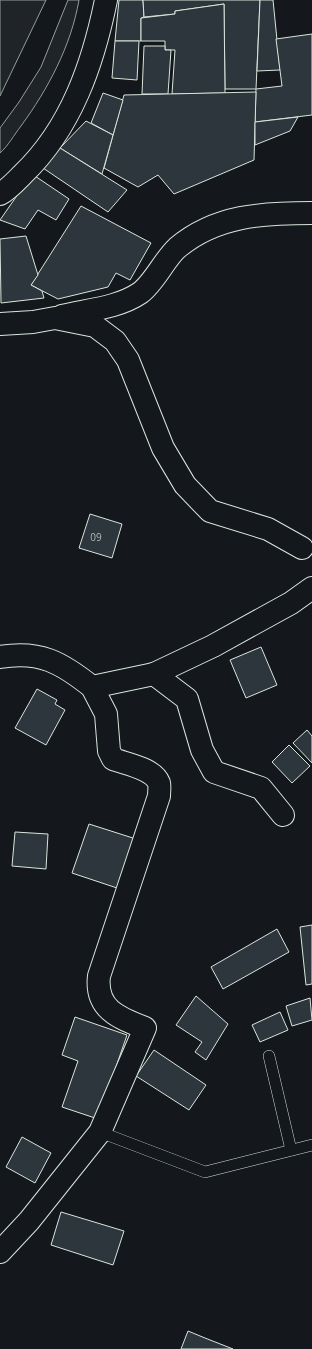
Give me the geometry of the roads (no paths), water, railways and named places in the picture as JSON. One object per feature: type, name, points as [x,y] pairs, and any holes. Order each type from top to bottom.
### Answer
[{"type":"street","points":[[0,194],[39,159],[60,128],[88,71],[106,0]]},
{"type":"street","points":[[0,324],[33,322],[117,304],[141,292],[177,249],[210,226],[245,216],[284,213],[312,213]]},
{"type":"street","points":[[55,318],[95,326],[115,341],[128,360],[163,448],[185,485],[210,511],[268,529],[309,548]]},
{"type":"street","points":[[92,687],[154,674],[213,646],[291,603],[312,588]]},
{"type":"street","points":[[0,657],[34,655],[53,660],[75,673],[92,687],[106,714],[110,751],[113,759],[152,774],[159,783],[160,796],[99,976],[97,988],[101,1000],[110,1010],[123,1019],[145,1028],[100,1132],[29,1222],[0,1252]]},
{"type":"street","points":[[154,674],[186,699],[202,750],[214,772],[261,788],[283,815]]},
{"type":"lane","points":[[269,1056],[291,1150]]},
{"type":"lane","points":[[100,1132],[205,1172],[312,1145]]}]
